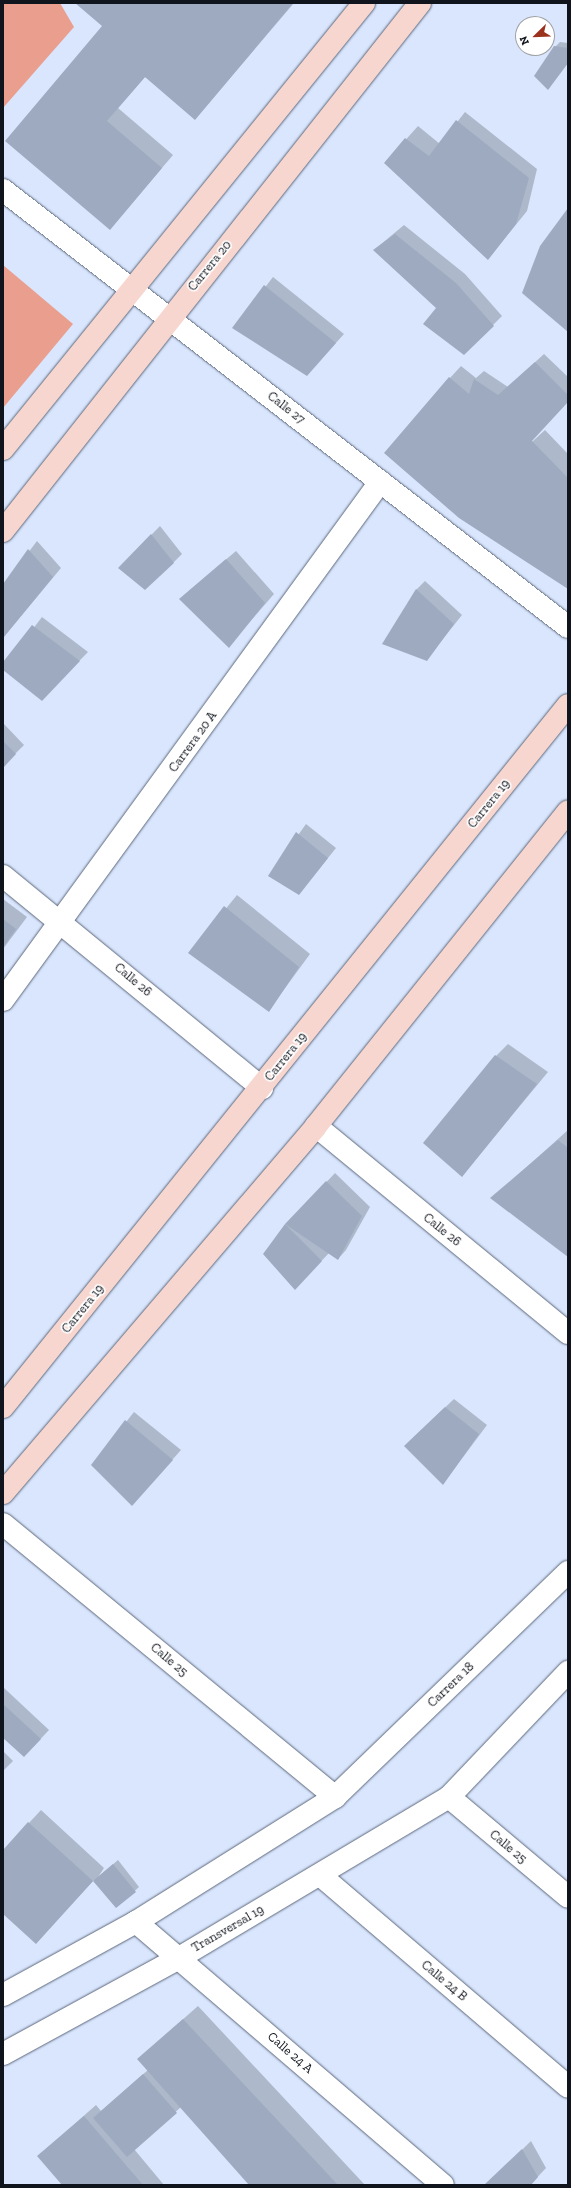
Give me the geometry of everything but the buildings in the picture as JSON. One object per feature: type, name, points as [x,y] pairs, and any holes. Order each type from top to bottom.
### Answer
[{"type":"main road","points":[[3,449],[364,3]]},
{"type":"main road","name":"Carrera 20","points":[[3,531],[169,317],[420,3]]},
{"type":"main road","name":"Carrera 19","points":[[3,1407],[262,1088],[568,705]]},
{"type":"main road","points":[[3,1493],[316,1126],[568,812]]},
{"type":"street","name":"Calle 27","points":[[3,190],[134,288],[380,482],[568,627]]},
{"type":"street","name":"Carrera 20 A","points":[[3,1000],[63,922],[380,482]]},
{"type":"street","name":"Calle 26","points":[[3,876],[63,922],[262,1088]]},
{"type":"street","name":"Calle 26","points":[[316,1126],[568,1333]]},
{"type":"street","name":"Calle 25","points":[[3,1524],[335,1797]]},
{"type":"street","name":"Carrera 18","points":[[335,1797],[568,1572]]},
{"type":"street","points":[[448,1797],[568,1672]]},
{"type":"street","points":[[3,1995],[136,1922],[335,1797]]},
{"type":"street","name":"Calle 25","points":[[448,1797],[568,1897]]},
{"type":"street","name":"Transversal 19","points":[[3,2054],[179,1958],[320,1876],[448,1797]]},
{"type":"street","name":"Calle 24 B","points":[[320,1876],[568,2087]]},
{"type":"street","name":"Calle 24 A","points":[[136,1922],[443,2185]]},
{"type":"shaded area","points":[[3,3],[60,3],[74,27],[3,108]]},
{"type":"shaded area","points":[[3,265],[73,324],[3,408]]}]
